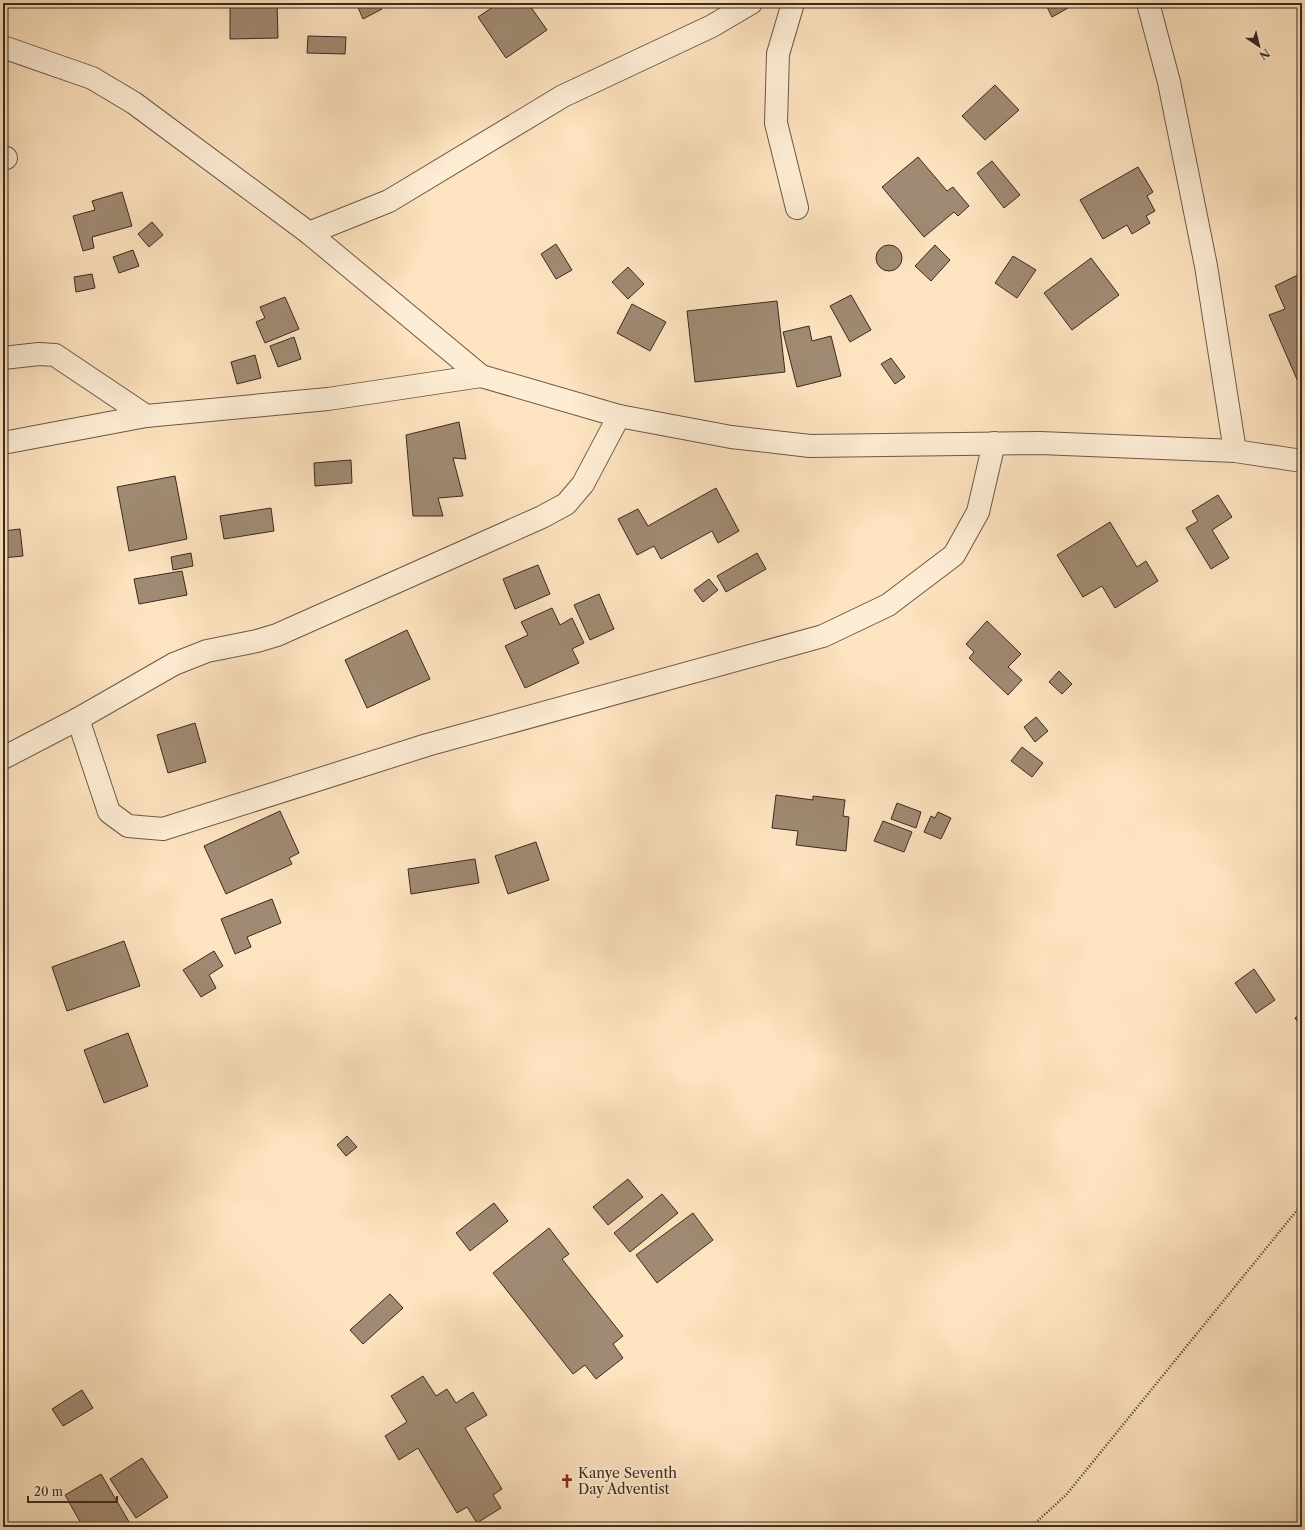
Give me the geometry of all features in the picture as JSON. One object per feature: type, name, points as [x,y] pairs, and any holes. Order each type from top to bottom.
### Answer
[{"type":"street","points":[[309,233],[389,201],[562,96],[712,26],[751,3]]},
{"type":"street","points":[[793,3],[778,54],[776,123],[797,208]]},
{"type":"street","points":[[1148,3],[1169,82],[1206,266],[1236,451]]},
{"type":"street","points":[[3,47],[92,78],[134,103],[309,233],[481,376],[619,416],[731,437],[810,446],[1040,443],[1236,451],[1302,461]]},
{"type":"street","points":[[3,358],[39,354],[55,355],[146,416]]},
{"type":"street","points":[[3,443],[146,416],[328,399],[481,376]]},
{"type":"street","points":[[3,758],[78,719],[174,664],[207,651],[257,641],[277,635],[542,517],[566,504],[583,484],[619,416]]},
{"type":"street","points":[[78,719],[109,812],[128,826],[163,829],[427,746],[823,636],[888,605],[954,555],[978,512],[994,444]]},
{"type":"path","points":[[1031,1527],[1066,1495],[1302,1204]]},
{"type":"building","points":[[230,3],[277,3],[278,38],[230,39]]},
{"type":"building","points":[[356,3],[379,3],[382,9],[363,19]]},
{"type":"building","points":[[499,3],[528,3],[547,30],[506,58],[478,17]]},
{"type":"building","points":[[982,3],[995,3],[984,8]]},
{"type":"building","points":[[1045,3],[1077,3],[1052,17]]},
{"type":"building","points":[[308,36],[346,37],[345,54],[307,53]]},
{"type":"building","points":[[995,85],[1019,110],[985,140],[962,116]]},
{"type":"building","points":[[918,157],[947,191],[953,187],[969,206],[958,216],[954,212],[924,237],[882,187]]},
{"type":"building","points":[[992,161],[1020,195],[1004,208],[977,173]]},
{"type":"building","points":[[1138,167],[1153,192],[1147,196],[1155,211],[1146,216],[1150,223],[1132,234],[1127,225],[1103,239],[1080,200]]},
{"type":"building","points":[[122,192],[132,226],[92,237],[94,248],[83,251],[73,216],[95,210],[92,201]]},
{"type":"building","points":[[152,222],[163,235],[149,247],[138,234]]},
{"type":"building","points":[[556,244],[572,270],[556,279],[541,254]]},
{"type":"building","points":[[889,245],[898,249],[902,258],[898,267],[889,271],[880,267],[876,258],[880,249]]},
{"type":"building","points":[[935,245],[950,260],[931,281],[915,266]]},
{"type":"building","points":[[133,250],[139,266],[119,273],[113,257]]},
{"type":"building","points":[[1013,256],[1036,270],[1017,298],[995,283]]},
{"type":"building","points":[[1091,258],[1119,295],[1072,330],[1044,293]]},
{"type":"building","points":[[628,267],[644,284],[628,299],[612,282]]},
{"type":"building","points":[[1302,273],[1302,391],[1269,315],[1285,309],[1275,286]]},
{"type":"building","points":[[92,274],[95,288],[76,292],[74,277]]},
{"type":"building","points":[[851,295],[871,330],[850,342],[830,306]]},
{"type":"building","points":[[285,297],[299,329],[265,343],[256,322],[265,318],[260,307]]},
{"type":"building","points":[[777,301],[785,372],[695,382],[687,311]]},
{"type":"building","points":[[632,304],[666,322],[650,351],[617,333]]},
{"type":"building","points":[[809,326],[812,341],[831,336],[841,376],[797,387],[783,332]]},
{"type":"building","points":[[294,337],[301,359],[278,367],[270,346]]},
{"type":"building","points":[[255,355],[261,378],[237,384],[231,362]]},
{"type":"building","points":[[891,358],[905,377],[895,384],[881,364]]},
{"type":"building","points":[[459,422],[466,459],[453,458],[463,496],[438,498],[443,516],[413,516],[406,435]]},
{"type":"building","points":[[351,460],[352,483],[315,486],[314,463]]},
{"type":"building","points":[[175,476],[187,539],[129,551],[117,487]]},
{"type":"building","points":[[716,488],[739,531],[718,543],[712,531],[661,559],[654,546],[637,555],[618,519],[638,509],[648,526]]},
{"type":"building","points":[[1218,495],[1232,517],[1212,530],[1229,558],[1211,569],[1186,528],[1198,521],[1192,511]]},
{"type":"building","points":[[271,508],[274,531],[224,539],[220,516]]},
{"type":"building","points":[[1110,522],[1137,567],[1146,561],[1158,581],[1115,608],[1102,586],[1083,597],[1057,555]]},
{"type":"building","points":[[20,529],[23,556],[3,558],[3,531]]},
{"type":"building","points":[[191,553],[193,566],[173,570],[171,557]]},
{"type":"building","points":[[757,553],[766,569],[726,592],[717,576]]},
{"type":"building","points":[[538,565],[550,594],[515,609],[503,579]]},
{"type":"building","points":[[182,571],[187,595],[139,604],[134,579]]},
{"type":"building","points":[[709,579],[718,590],[703,602],[694,590]]},
{"type":"building","points":[[599,594],[614,629],[590,640],[574,605]]},
{"type":"building","points":[[552,608],[560,625],[572,618],[584,643],[572,649],[579,663],[525,688],[505,646],[528,635],[521,622]]},
{"type":"building","points":[[987,621],[1021,654],[1008,667],[1022,680],[1008,695],[969,658],[974,652],[966,644]]},
{"type":"building","points":[[407,630],[430,679],[367,708],[345,660]]},
{"type":"building","points":[[1059,671],[1072,684],[1062,694],[1049,682]]},
{"type":"building","points":[[1036,717],[1048,731],[1035,742],[1024,727]]},
{"type":"building","points":[[195,723],[206,762],[168,773],[157,735]]},
{"type":"building","points":[[1022,747],[1043,763],[1032,777],[1011,761]]},
{"type":"building","points":[[776,795],[813,800],[813,796],[845,800],[843,816],[849,817],[846,851],[796,845],[798,831],[772,828]]},
{"type":"building","points":[[897,803],[921,812],[916,828],[891,819]]},
{"type":"building","points":[[280,811],[299,853],[289,858],[292,864],[226,894],[204,846]]},
{"type":"building","points":[[938,812],[951,818],[941,839],[924,832],[931,816],[935,818]]},
{"type":"building","points":[[883,821],[912,832],[904,852],[874,841]]},
{"type":"building","points":[[536,842],[549,880],[508,894],[495,856]]},
{"type":"building","points":[[475,859],[479,883],[411,894],[408,869]]},
{"type":"building","points":[[272,899],[281,923],[247,937],[251,947],[235,954],[221,919]]},
{"type":"building","points":[[124,941],[140,986],[67,1011],[52,967]]},
{"type":"building","points":[[214,951],[223,966],[209,975],[216,988],[201,997],[183,970]]},
{"type":"building","points":[[1254,969],[1275,1000],[1256,1013],[1235,983]]},
{"type":"building","points":[[1302,1013],[1302,1028],[1295,1018]]},
{"type":"building","points":[[128,1033],[148,1086],[104,1103],[84,1050]]},
{"type":"building","points":[[347,1136],[357,1147],[346,1156],[337,1145]]},
{"type":"building","points":[[628,1179],[643,1197],[608,1225],[593,1207]]},
{"type":"building","points":[[662,1194],[678,1213],[630,1252],[614,1233]]},
{"type":"building","points":[[494,1203],[508,1221],[470,1251],[456,1233]]},
{"type":"building","points":[[693,1213],[713,1240],[657,1283],[636,1255]]},
{"type":"building","points":[[549,1228],[569,1254],[562,1259],[623,1336],[613,1344],[623,1358],[596,1379],[585,1365],[573,1374],[493,1273]]},
{"type":"building","points":[[390,1294],[403,1308],[363,1344],[350,1330]]},
{"type":"building","points":[[423,1376],[436,1396],[447,1389],[456,1403],[473,1392],[487,1415],[465,1428],[502,1489],[493,1495],[501,1508],[477,1523],[467,1507],[457,1513],[418,1448],[399,1460],[385,1436],[407,1422],[391,1396]]},
{"type":"building","points":[[82,1390],[93,1408],[63,1426],[52,1409]]},
{"type":"building","points":[[142,1458],[168,1497],[136,1518],[110,1479]]},
{"type":"building","points":[[101,1474],[132,1527],[83,1527],[65,1495]]},
{"type":"place","name":"Kanye Seventh Day Adventist","points":[[567,1481]]}]
